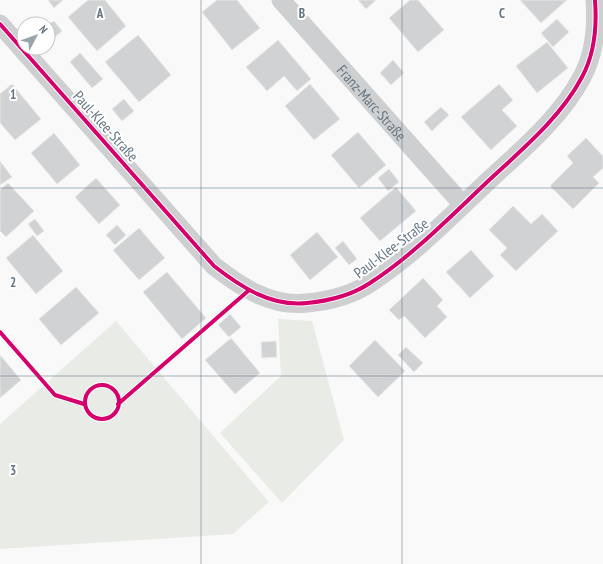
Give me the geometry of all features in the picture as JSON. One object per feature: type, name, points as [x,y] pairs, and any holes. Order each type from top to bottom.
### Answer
[{"type":"street","name":"Franz-Marc-Straße","points":[[281,0],[463,205]]},
{"type":"street","name":"Paul-Klee-Straße","points":[[0,24],[214,266],[248,291],[285,302],[306,303],[350,293],[370,284],[428,238],[552,118],[579,82],[591,55],[596,30],[594,0]]},
{"type":"shaded area","points":[[278,319],[312,321],[344,440],[282,503],[220,433],[281,376]]},
{"type":"shaded area","points":[[116,321],[269,502],[233,534],[0,549],[0,424]]},
{"type":"building","points":[[48,0],[63,0],[54,8]]},
{"type":"building","points":[[88,0],[105,0],[126,26],[97,51],[68,17]]},
{"type":"building","points":[[217,0],[237,0],[260,28],[232,50],[202,12]]},
{"type":"building","points":[[358,0],[376,0],[366,9]]},
{"type":"building","points":[[410,0],[418,0],[444,30],[418,52],[389,18]]},
{"type":"building","points":[[520,0],[567,0],[541,23]]},
{"type":"building","points":[[557,19],[569,32],[553,47],[541,33]]},
{"type":"building","points":[[56,24],[62,31],[56,36]]},
{"type":"building","points":[[138,35],[171,75],[139,102],[105,62]]},
{"type":"building","points":[[278,40],[311,79],[297,91],[284,76],[267,91],[246,67]]},
{"type":"building","points":[[547,42],[568,68],[537,93],[516,66]]},
{"type":"building","points":[[80,53],[103,79],[92,88],[70,62]]},
{"type":"building","points":[[393,60],[404,73],[391,85],[380,73]]},
{"type":"building","points":[[12,84],[41,119],[15,140],[0,123],[0,94]]},
{"type":"building","points":[[310,84],[340,119],[314,140],[285,106]]},
{"type":"building","points":[[499,84],[513,100],[502,110],[517,126],[491,150],[461,117]]},
{"type":"building","points":[[124,99],[134,111],[122,121],[112,109]]},
{"type":"building","points":[[441,107],[449,115],[432,131],[424,122]]},
{"type":"building","points":[[358,132],[386,165],[359,188],[331,155]]},
{"type":"building","points":[[54,133],[80,165],[57,184],[31,153]]},
{"type":"building","points":[[586,138],[603,156],[603,168],[593,177],[599,183],[573,209],[550,186],[573,163],[567,156]]},
{"type":"building","points":[[0,161],[12,177],[0,185]]},
{"type":"building","points":[[389,169],[399,182],[388,191],[378,178]]},
{"type":"building","points":[[96,178],[120,205],[99,224],[75,197]]},
{"type":"building","points":[[8,183],[34,211],[6,237],[0,231],[0,190]]},
{"type":"building","points":[[396,187],[416,211],[380,241],[360,218]]},
{"type":"building","points":[[513,206],[531,224],[542,214],[558,231],[516,271],[500,255],[507,248],[489,230]]},
{"type":"building","points":[[35,219],[44,231],[37,236],[28,224]]},
{"type":"building","points":[[117,225],[126,235],[115,245],[106,235]]},
{"type":"building","points":[[139,228],[165,258],[139,280],[113,250]]},
{"type":"building","points":[[317,232],[338,257],[310,280],[290,255]]},
{"type":"building","points":[[33,235],[63,271],[36,294],[6,258]]},
{"type":"building","points":[[343,241],[357,259],[349,265],[335,248]]},
{"type":"building","points":[[471,250],[494,276],[470,298],[446,272]]},
{"type":"building","points":[[167,272],[206,318],[182,339],[143,292]]},
{"type":"building","points":[[423,278],[443,300],[437,306],[447,317],[425,338],[404,316],[399,320],[389,310]]},
{"type":"building","points":[[76,287],[99,313],[61,345],[39,319]]},
{"type":"building","points":[[230,314],[241,327],[229,337],[218,325]]},
{"type":"building","points":[[231,338],[260,373],[235,394],[205,360]]},
{"type":"building","points":[[375,340],[405,371],[378,397],[349,366]]},
{"type":"building","points":[[276,341],[277,357],[262,358],[261,342]]},
{"type":"building","points":[[406,347],[423,363],[414,372],[398,355]]},
{"type":"building","points":[[0,355],[21,380],[0,398]]},
{"type":"cycle path","points":[[0,24],[214,266],[246,288],[269,299],[281,302],[307,303],[323,301],[356,291],[401,261],[430,236],[551,121],[573,92],[582,77],[590,58],[596,20],[595,0]]},
{"type":"cycle path","points":[[118,404],[248,291]]},
{"type":"cycle path","points":[[0,332],[55,395],[84,404]]},
{"type":"cycle path","points":[[102,385],[114,390],[119,402],[114,414],[102,419],[90,414],[85,402],[90,390],[102,385]]}]
